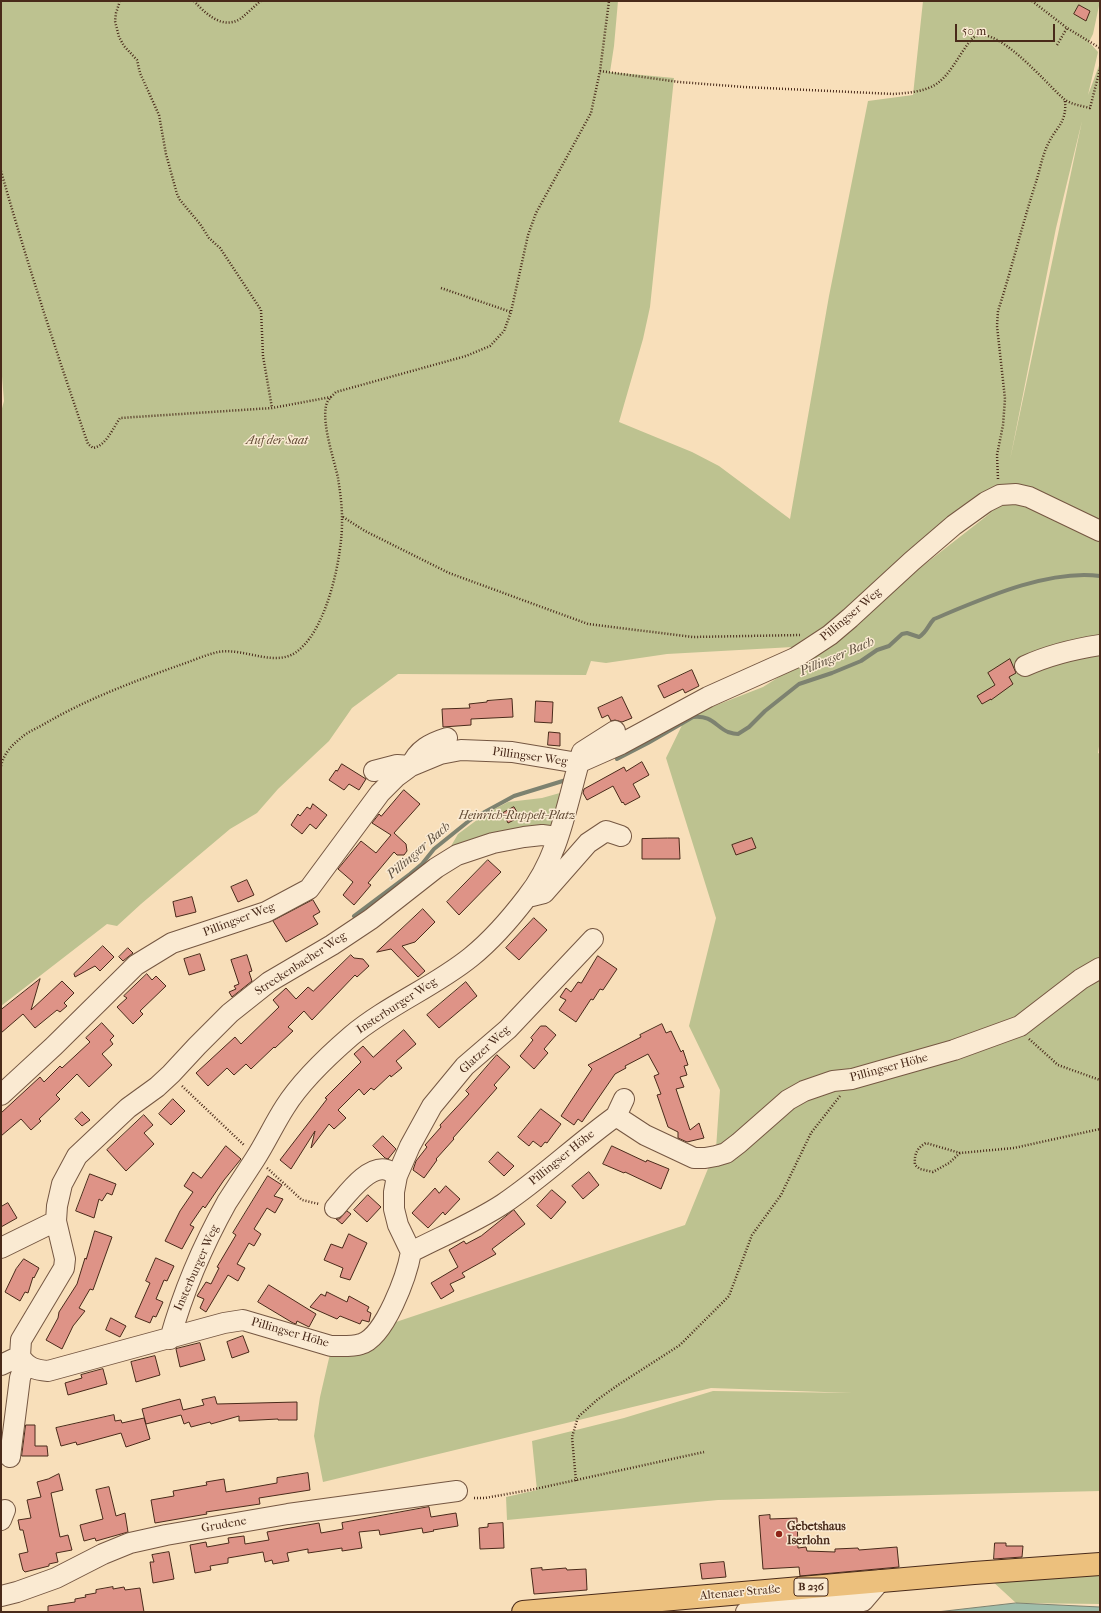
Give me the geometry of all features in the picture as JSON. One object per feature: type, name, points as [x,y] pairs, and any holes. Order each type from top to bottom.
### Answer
[{"type":"main road","name":"Altenaer Straße","points":[[523,1612],[881,1580],[1100,1564]]},
{"type":"street","name":"Pillingser Weg","points":[[1,1095],[54,1046],[136,965],[172,943],[266,912],[309,889],[380,793],[396,777],[412,766],[440,754],[461,750],[512,752],[578,763],[620,744],[708,698],[795,658],[830,635],[912,561],[964,517],[986,502],[1000,495],[1016,494],[1029,497],[1100,531]]},
{"type":"street","points":[[1025,666],[1043,658],[1100,645]]},
{"type":"street","points":[[578,763],[582,752],[615,731]]},
{"type":"street","points":[[374,771],[397,765],[412,766],[414,757],[431,743],[446,738]]},
{"type":"street","name":"Insterburger Weg","points":[[170,1339],[178,1309],[203,1250],[227,1203],[256,1158],[286,1106],[302,1084],[350,1037],[402,1001],[441,978],[472,957],[501,928],[528,896],[548,865],[558,837],[578,763]]},
{"type":"street","points":[[528,896],[544,893],[588,843],[606,831],[621,836]]},
{"type":"street","name":"Streckenbacher Weg","points":[[56,1221],[57,1206],[62,1184],[77,1156],[128,1108],[157,1087],[171,1074],[196,1046],[230,1013],[269,982],[332,945],[371,919],[442,864],[458,855],[493,843],[524,837],[558,837]]},
{"type":"street","name":"Glatzer Weg","points":[[411,1252],[398,1225],[394,1209],[394,1192],[397,1176],[410,1146],[432,1106],[465,1066],[508,1029],[593,940]]},
{"type":"street","name":"Pillingser Höhe","points":[[22,1360],[36,1370],[48,1371],[170,1339],[224,1323],[243,1320],[331,1346],[362,1344],[382,1328],[409,1264],[411,1252],[503,1204],[546,1172],[620,1107],[645,1135],[694,1158],[705,1158],[726,1152],[795,1095],[834,1081],[852,1079],[954,1050],[1020,1026],[1081,979],[1100,968]]},
{"type":"street","points":[[328,1206],[364,1176],[374,1170],[386,1169],[397,1176]]},
{"type":"street","points":[[1,1248],[56,1221],[65,1259],[64,1268],[21,1340],[22,1360],[10,1457]]},
{"type":"street","points":[[1,1365],[22,1360]]},
{"type":"street","name":"Grudene","points":[[1,1596],[56,1578],[103,1554],[130,1543],[166,1535],[288,1514],[427,1494],[466,1495]]},
{"type":"street","points":[[746,1612],[781,1607],[863,1601],[881,1580]]},
{"type":"path","points":[[120,1],[115,21],[119,37],[124,46],[137,60],[143,80],[159,115],[166,154],[177,194],[209,238],[220,248],[261,310],[263,356],[272,408]]},
{"type":"path","points":[[194,1],[208,15],[227,22],[240,19],[261,1]]},
{"type":"path","points":[[1,766],[8,750],[24,736],[63,713],[154,674],[218,652],[237,652],[276,658],[292,656],[301,649],[315,630],[328,601],[341,544],[342,516],[338,480],[325,420],[326,406],[331,396],[336,392],[466,356],[490,346],[504,331],[511,312],[536,213],[588,120],[595,97],[600,71],[609,1]]},
{"type":"path","points":[[1032,1],[1067,28],[1100,48]]},
{"type":"path","points":[[1057,45],[1067,28]]},
{"type":"path","points":[[600,71],[679,82],[744,87],[880,94],[909,92],[934,86],[946,74],[973,38],[981,35],[995,38],[1032,67],[1065,100],[1090,108],[1100,69]]},
{"type":"path","points":[[1000,495],[997,455],[1003,425],[1005,399],[997,326],[998,311],[1048,144],[1064,118],[1066,110],[1065,100]]},
{"type":"path","points":[[1,171],[25,254],[88,444],[93,448],[98,447],[104,442],[120,418],[272,408],[331,396]]},
{"type":"path","points":[[441,288],[511,312]]},
{"type":"path","points":[[342,516],[365,531],[449,573],[588,624],[693,637],[801,635]]},
{"type":"path","points":[[1020,1026],[1033,1044],[1058,1065],[1100,1080]]},
{"type":"path","points":[[171,1074],[256,1158],[302,1200],[328,1206]]},
{"type":"path","points":[[576,1480],[572,1437],[578,1417],[597,1400],[618,1385],[680,1345],[729,1296],[752,1235],[781,1195],[811,1133],[852,1079]]},
{"type":"path","points":[[960,1153],[949,1163],[933,1172],[920,1169],[914,1165],[914,1156],[920,1146],[926,1143],[960,1153],[1014,1148],[1100,1129]]},
{"type":"path","points":[[466,1495],[485,1498],[704,1452]]},
{"type":"green space","name":"Auf der Saat","points":[[1,1],[618,1],[610,72],[674,78],[650,307],[643,339],[619,422],[692,452],[719,466],[790,519],[829,296],[868,101],[913,95],[923,1],[1100,1],[1093,34],[1089,42],[1098,52],[1088,95],[1100,63],[1100,740],[1098,753],[1100,754],[1100,1491],[718,1500],[507,1520],[506,1497],[537,1490],[532,1441],[624,1418],[713,1391],[853,1393],[711,1388],[323,1482],[314,1436],[320,1397],[330,1354],[393,1323],[685,1225],[716,1149],[720,1090],[689,1026],[716,918],[666,758],[686,717],[763,687],[839,639],[920,568],[993,511],[844,612],[828,628],[807,637],[793,647],[667,654],[606,663],[591,661],[586,675],[398,674],[352,708],[329,741],[278,789],[257,813],[230,829],[117,926],[107,924],[1,1006],[1,412],[4,401],[1,364]],"holes":[[[1082,121],[1010,460],[1056,228]]]},
{"type":"green space","name":"Heinrich-Ruppelt-Platz","points":[[567,791],[556,822],[544,829],[447,853],[458,834],[485,814],[508,802],[542,798]]},
{"type":"green space","points":[[1100,1572],[1100,1604],[1016,1603],[991,1580]]},
{"type":"shaded area","points":[[1016,1603],[1100,1607],[1100,1612],[937,1612]]},
{"type":"building","points":[[1079,5],[1090,11],[1086,21],[1074,14]]},
{"type":"building","points":[[1010,659],[1016,673],[1009,677],[1013,684],[991,700],[982,704],[977,696],[995,685],[988,673]]},
{"type":"building","points":[[692,670],[699,686],[685,693],[683,689],[664,698],[658,686]]},
{"type":"building","points":[[622,697],[632,718],[622,722],[615,720],[611,721],[608,715],[602,718],[598,708]]},
{"type":"building","points":[[512,699],[513,717],[471,719],[471,725],[443,727],[442,709],[470,708],[469,704]]},
{"type":"building","points":[[536,701],[553,702],[552,723],[535,722]]},
{"type":"building","points":[[549,732],[560,733],[560,746],[548,745]]},
{"type":"building","points":[[642,762],[649,775],[633,784],[640,797],[625,805],[623,802],[622,803],[613,786],[587,800],[583,793],[584,789],[624,767],[626,771]]},
{"type":"building","points":[[342,764],[366,779],[359,790],[349,784],[344,790],[329,780]]},
{"type":"building","points":[[404,790],[420,804],[394,833],[406,844],[407,851],[404,855],[397,855],[394,852],[368,883],[371,885],[354,905],[343,895],[353,882],[338,869],[361,841],[376,853],[391,835],[372,823],[379,814],[381,816]]},
{"type":"building","points":[[313,804],[327,815],[316,829],[310,824],[302,834],[291,825],[298,814],[300,816],[307,807],[310,809]]},
{"type":"building","points":[[514,807],[520,817],[508,823],[503,813]]},
{"type":"building","points":[[679,838],[680,859],[642,859],[642,839]]},
{"type":"building","points":[[752,838],[756,848],[736,855],[732,845]]},
{"type":"building","points":[[488,860],[501,872],[459,915],[447,902]]},
{"type":"building","points":[[247,880],[254,895],[238,902],[231,887]]},
{"type":"building","points":[[192,897],[196,912],[176,917],[173,902]]},
{"type":"building","points":[[313,900],[320,912],[313,916],[318,924],[286,942],[273,921]]},
{"type":"building","points":[[423,909],[435,922],[415,942],[402,946],[425,971],[418,977],[391,949],[377,952]]},
{"type":"building","points":[[534,918],[547,930],[519,960],[506,948]]},
{"type":"building","points":[[103,946],[114,957],[100,971],[95,966],[75,977],[74,974]]},
{"type":"building","points":[[128,948],[133,953],[123,961],[119,957]]},
{"type":"building","points":[[200,954],[205,970],[189,975],[184,959]]},
{"type":"building","points":[[247,955],[252,971],[249,972],[252,981],[232,997],[229,992],[236,989],[234,986],[239,984],[231,960]]},
{"type":"building","points":[[351,955],[354,958],[363,959],[369,966],[357,977],[355,975],[312,1020],[304,1011],[288,1027],[293,1031],[251,1069],[246,1064],[234,1075],[227,1068],[208,1086],[196,1073],[235,1037],[241,1044],[279,1007],[273,1000],[286,988],[296,999],[308,987],[313,991]]},
{"type":"building","points":[[598,956],[617,969],[603,990],[600,989],[593,1000],[591,999],[576,1022],[559,1010],[566,1000],[560,997],[566,988],[571,992],[578,982],[581,983]]},
{"type":"building","points":[[147,974],[152,980],[156,976],[166,986],[140,1011],[143,1014],[133,1024],[117,1007],[127,998],[124,996]]},
{"type":"building","points":[[40,979],[31,1010],[62,981],[74,993],[64,1003],[67,1006],[60,1012],[57,1010],[35,1028],[23,1014],[1,1033],[1,1010]]},
{"type":"building","points":[[466,982],[477,996],[439,1028],[427,1015]]},
{"type":"building","points":[[102,1023],[114,1036],[110,1040],[113,1044],[102,1054],[112,1065],[89,1087],[77,1074],[56,1095],[60,1099],[39,1119],[41,1121],[31,1130],[21,1119],[1,1136],[1,1113],[40,1077],[44,1082],[60,1066],[62,1068],[90,1042],[86,1038]]},
{"type":"building","points":[[662,1024],[666,1033],[671,1031],[681,1052],[683,1050],[688,1065],[684,1066],[687,1075],[680,1077],[684,1087],[676,1089],[690,1130],[699,1123],[704,1138],[687,1142],[678,1138],[678,1132],[668,1127],[657,1095],[661,1094],[654,1076],[659,1074],[648,1054],[625,1066],[626,1068],[615,1074],[582,1122],[578,1119],[574,1125],[561,1116],[592,1069],[588,1065]]},
{"type":"building","points":[[541,1026],[546,1026],[556,1035],[544,1049],[548,1053],[534,1069],[520,1056],[533,1040],[531,1038]]},
{"type":"building","points":[[404,1030],[416,1044],[396,1061],[402,1068],[391,1077],[390,1075],[374,1090],[371,1088],[364,1095],[359,1089],[338,1110],[346,1118],[334,1129],[329,1124],[311,1148],[315,1131],[291,1169],[280,1160],[327,1099],[325,1098],[361,1062],[354,1054],[363,1046],[373,1057]]},
{"type":"building","points":[[497,1055],[510,1067],[494,1085],[497,1088],[453,1138],[454,1139],[436,1159],[437,1160],[424,1178],[413,1170],[416,1161],[427,1147],[425,1145],[441,1127],[440,1125],[469,1094],[466,1091]]},
{"type":"building","points":[[173,1099],[185,1111],[171,1125],[159,1114]]},
{"type":"building","points":[[541,1109],[561,1124],[547,1143],[545,1142],[541,1147],[533,1141],[529,1146],[518,1137]]},
{"type":"building","points":[[82,1112],[90,1120],[82,1126],[75,1119]]},
{"type":"building","points":[[144,1115],[153,1125],[144,1133],[154,1144],[126,1171],[107,1150]]},
{"type":"building","points":[[383,1136],[396,1149],[388,1159],[385,1158],[373,1146]]},
{"type":"building","points":[[226,1146],[241,1159],[224,1180],[205,1208],[203,1206],[190,1225],[194,1227],[182,1249],[165,1241],[180,1211],[193,1192],[184,1186],[193,1172],[201,1178]]},
{"type":"building","points":[[612,1146],[646,1162],[647,1160],[669,1169],[661,1189],[625,1172],[624,1173],[603,1164]]},
{"type":"building","points":[[498,1152],[514,1166],[504,1176],[489,1162]]},
{"type":"building","points":[[589,1172],[599,1185],[583,1199],[572,1186]]},
{"type":"building","points":[[90,1174],[116,1184],[112,1195],[107,1193],[102,1201],[99,1199],[94,1218],[76,1211]]},
{"type":"building","points":[[268,1176],[282,1185],[274,1196],[283,1199],[275,1213],[267,1208],[254,1229],[261,1234],[254,1246],[249,1243],[237,1264],[245,1268],[238,1281],[228,1275],[206,1312],[200,1308],[204,1299],[197,1296],[206,1282],[211,1284],[219,1268],[217,1267],[236,1235],[233,1233]]},
{"type":"building","points":[[446,1186],[460,1199],[445,1215],[443,1212],[428,1228],[412,1213],[435,1188],[439,1193]]},
{"type":"building","points":[[552,1190],[566,1202],[551,1219],[537,1206]]},
{"type":"building","points":[[368,1195],[381,1207],[367,1222],[354,1210]]},
{"type":"building","points":[[8,1203],[17,1218],[1,1227],[1,1207]]},
{"type":"building","points":[[514,1210],[525,1224],[492,1249],[496,1254],[462,1273],[465,1277],[450,1284],[454,1291],[441,1299],[431,1283],[458,1267],[449,1250],[464,1241],[466,1244],[481,1236]]},
{"type":"building","points":[[347,1211],[351,1214],[342,1224],[336,1219],[339,1219]]},
{"type":"building","points":[[95,1231],[112,1237],[93,1290],[90,1289],[79,1308],[85,1311],[73,1326],[62,1349],[46,1340],[58,1318],[59,1312],[77,1284]]},
{"type":"building","points":[[349,1234],[367,1243],[350,1280],[340,1277],[343,1268],[324,1260],[331,1244],[342,1248]]},
{"type":"building","points":[[156,1258],[174,1266],[167,1281],[164,1280],[156,1299],[163,1302],[156,1317],[153,1316],[150,1323],[135,1317],[150,1283],[146,1281]]},
{"type":"building","points":[[24,1259],[39,1268],[34,1278],[33,1277],[28,1293],[25,1292],[20,1301],[5,1292],[16,1269]]},
{"type":"building","points":[[269,1285],[316,1314],[309,1327],[297,1321],[296,1324],[293,1323],[258,1302]]},
{"type":"building","points":[[327,1292],[347,1302],[349,1296],[369,1307],[367,1311],[371,1313],[369,1322],[362,1320],[360,1324],[340,1316],[337,1319],[310,1307],[321,1294],[325,1296]]},
{"type":"building","points":[[111,1318],[126,1326],[120,1337],[106,1330]]},
{"type":"building","points":[[243,1336],[249,1352],[232,1358],[227,1342]]},
{"type":"building","points":[[200,1343],[205,1360],[180,1367],[176,1349]]},
{"type":"building","points":[[155,1356],[160,1375],[136,1382],[131,1362]]},
{"type":"building","points":[[103,1369],[107,1384],[68,1395],[65,1383],[82,1378],[81,1375]]},
{"type":"building","points":[[215,1397],[217,1404],[297,1402],[297,1420],[278,1419],[239,1421],[239,1416],[211,1424],[210,1422],[191,1427],[189,1422],[184,1424],[181,1415],[146,1424],[142,1409],[180,1399],[183,1410],[204,1405],[202,1400]]},
{"type":"building","points":[[114,1415],[115,1421],[121,1420],[122,1423],[144,1418],[150,1439],[126,1447],[121,1433],[77,1445],[76,1442],[61,1446],[56,1428]]},
{"type":"building","points":[[26,1425],[35,1425],[35,1446],[47,1446],[48,1456],[22,1456]]},
{"type":"building","points":[[308,1473],[310,1490],[259,1498],[260,1504],[206,1512],[207,1514],[155,1523],[151,1500],[174,1496],[173,1491],[207,1485],[206,1482],[224,1479],[226,1492],[277,1483],[277,1478]]},
{"type":"building","points":[[59,1474],[63,1490],[51,1493],[60,1537],[68,1535],[72,1550],[56,1553],[58,1562],[49,1564],[49,1566],[25,1572],[23,1570],[19,1554],[28,1552],[23,1530],[20,1530],[18,1520],[31,1518],[27,1500],[41,1497],[37,1482]]},
{"type":"building","points":[[109,1487],[116,1516],[125,1513],[128,1532],[96,1541],[95,1538],[84,1541],[80,1525],[103,1519],[96,1490]]},
{"type":"building","points":[[429,1507],[431,1517],[456,1513],[458,1526],[423,1533],[422,1528],[380,1535],[379,1530],[359,1532],[362,1548],[342,1551],[342,1548],[308,1553],[308,1549],[287,1553],[289,1561],[273,1564],[272,1560],[265,1562],[263,1552],[228,1558],[228,1563],[210,1566],[211,1570],[195,1573],[190,1545],[206,1542],[207,1547],[229,1543],[228,1538],[244,1536],[245,1544],[269,1540],[267,1532],[319,1523],[321,1533],[343,1529],[342,1523]]},
{"type":"building","points":[[770,1515],[770,1519],[797,1518],[798,1548],[806,1547],[807,1551],[835,1552],[835,1549],[858,1548],[859,1550],[897,1547],[899,1567],[800,1576],[799,1567],[763,1569],[759,1516]]},
{"type":"building","points":[[503,1523],[504,1548],[480,1549],[479,1528],[488,1527],[488,1524]]},
{"type":"building","points":[[995,1543],[1006,1543],[1006,1546],[1023,1546],[1022,1557],[994,1559]]},
{"type":"building","points":[[169,1552],[174,1579],[153,1583],[150,1562],[154,1562],[152,1555]]},
{"type":"building","points":[[724,1562],[726,1577],[702,1579],[700,1564]]},
{"type":"building","points":[[542,1568],[542,1570],[566,1568],[567,1570],[586,1569],[587,1590],[534,1594],[531,1569]]},
{"type":"building","points":[[113,1587],[113,1589],[124,1587],[125,1590],[140,1588],[144,1612],[48,1612],[48,1606],[75,1602],[75,1599],[96,1593],[96,1590]]},
{"type":"waterway","name":"Pillingser Bach","points":[[617,759],[693,717],[709,719],[724,730],[738,734],[749,727],[765,711],[799,684],[861,661],[877,650],[889,646],[902,634],[907,633],[919,637],[924,633],[934,619],[994,595],[1037,581],[1059,577],[1080,575],[1100,576]]},
{"type":"waterway","name":"Pillingser Bach","points":[[354,916],[410,874],[422,864],[434,849],[470,820],[514,796],[566,780]]},
{"type":"place","name":"Gebetshaus Iserlohn","points":[[779,1534]]}]
